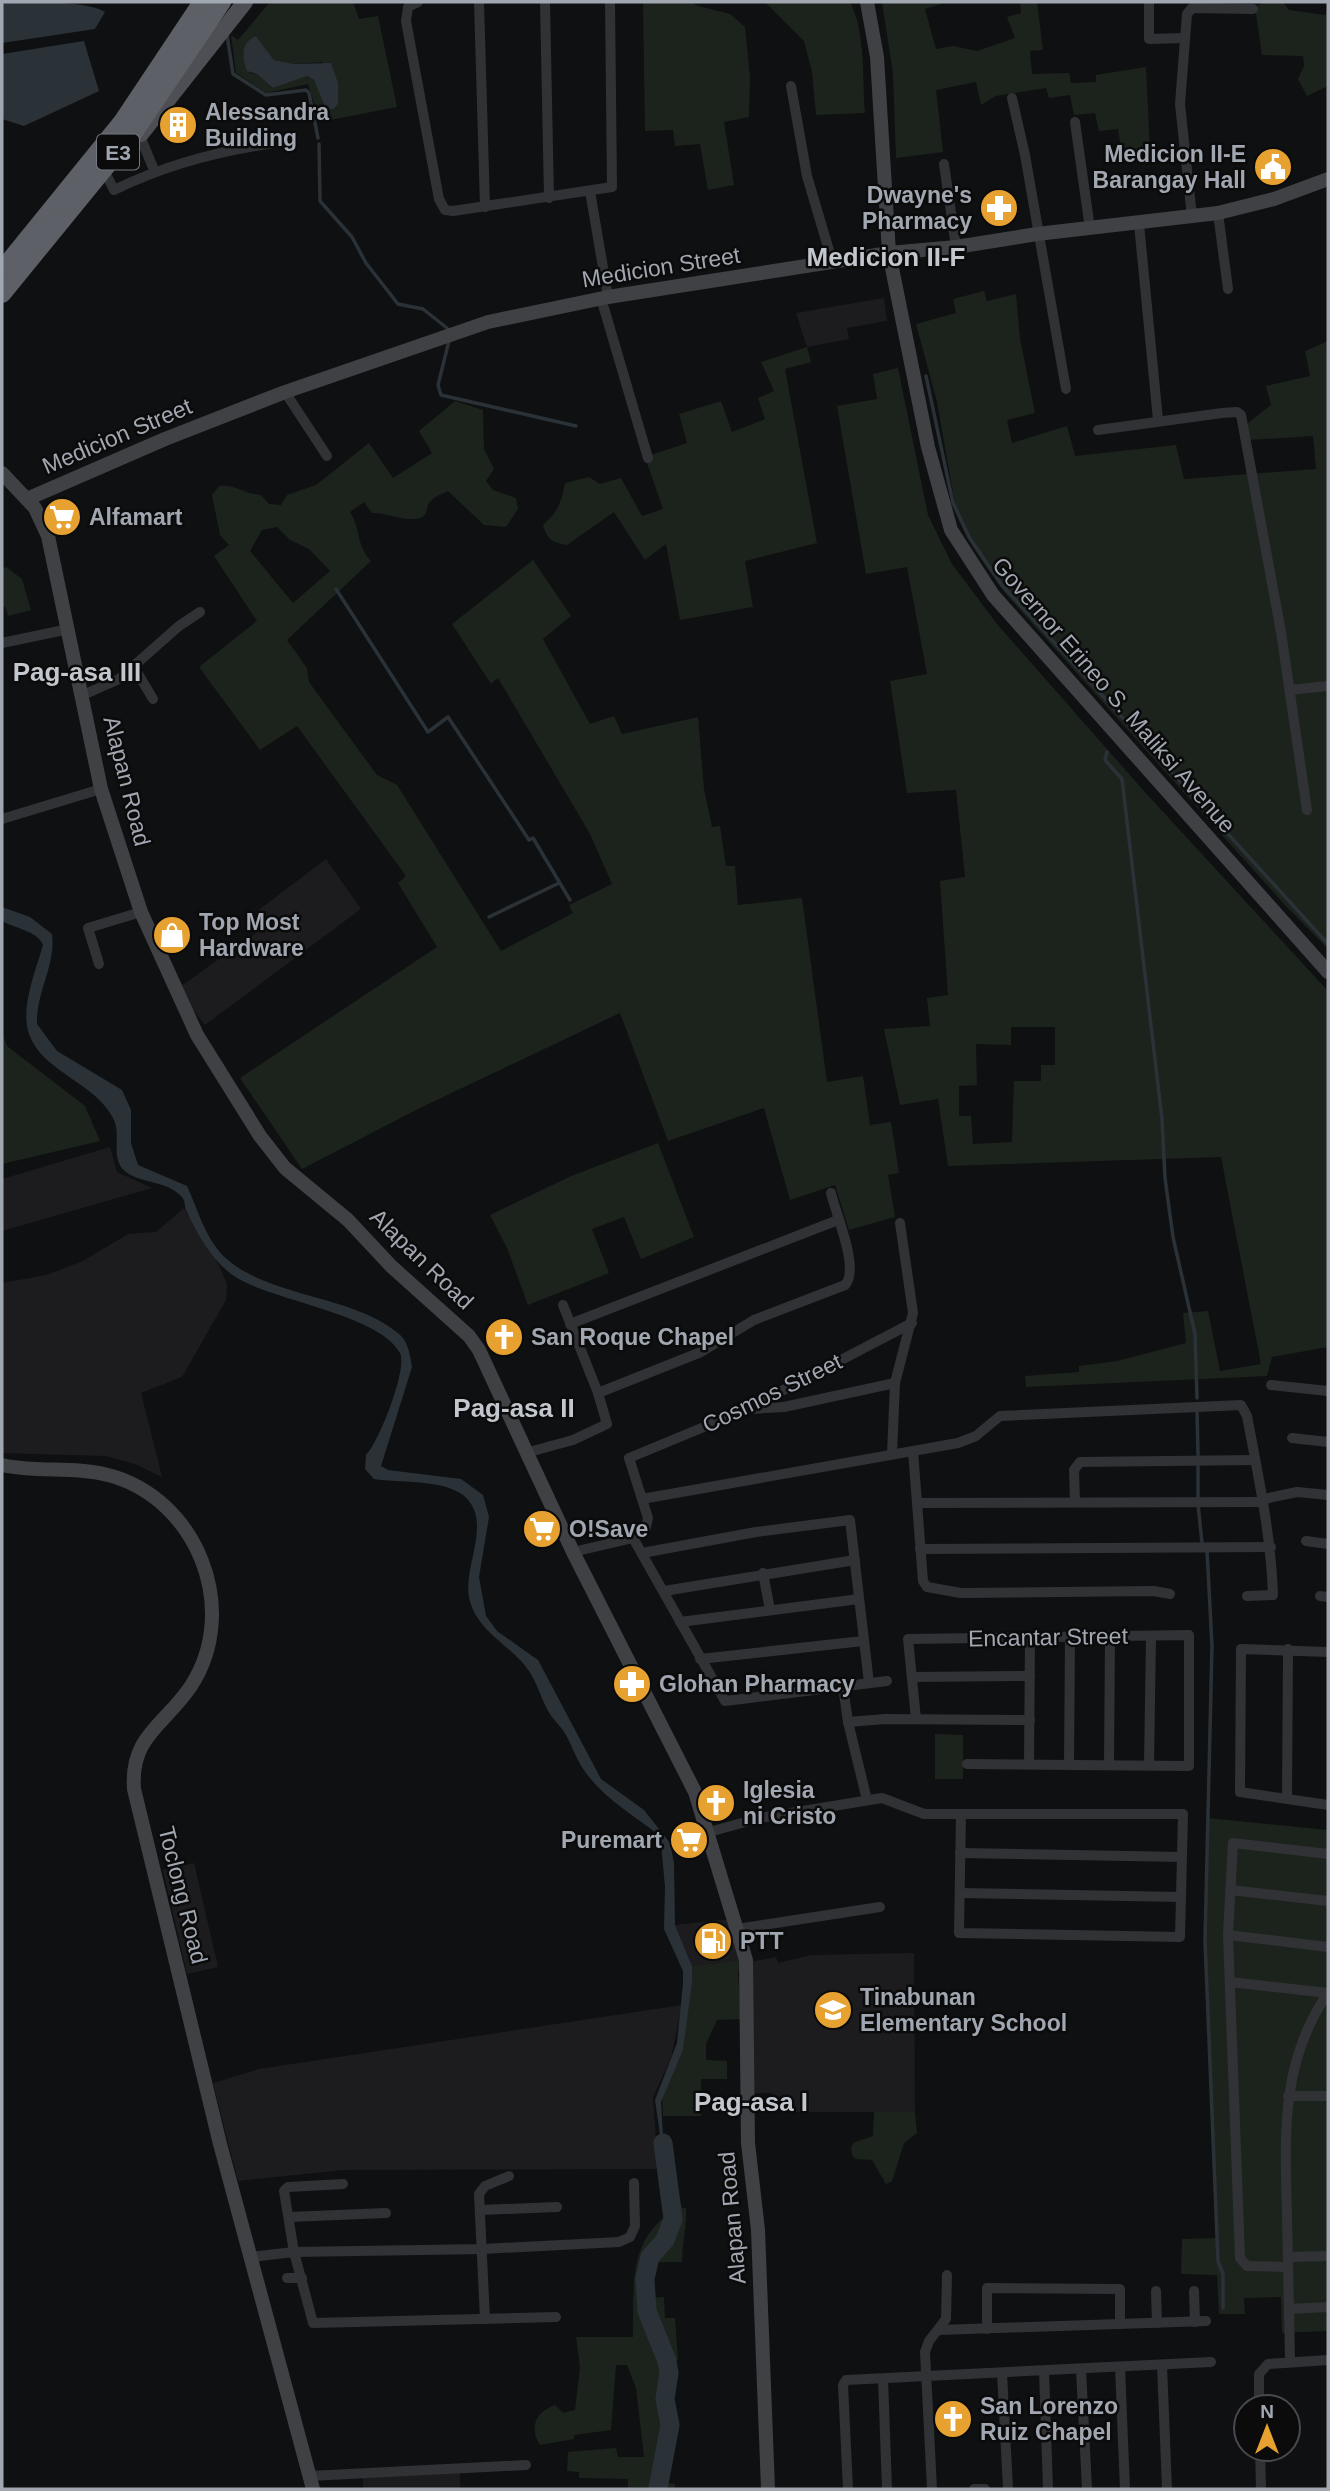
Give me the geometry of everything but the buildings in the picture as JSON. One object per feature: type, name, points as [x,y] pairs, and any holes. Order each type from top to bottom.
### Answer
[{"type":"highway","name":"E3","points":[[2,269],[122,122],[212,3]]},
{"type":"highway","name":"E3","points":[[2,294],[135,131],[212,3]]},
{"type":"main road","points":[[21,250],[45,240],[106,174],[140,136],[245,2]]},
{"type":"main road","points":[[2,269],[21,250],[33,225],[106,140],[212,3]]},
{"type":"street","points":[[418,2],[408,7],[405,21],[440,204],[445,210],[453,211],[612,187],[610,2]]},
{"type":"street","points":[[480,2],[485,207]]},
{"type":"street","points":[[545,2],[549,198]]},
{"type":"street","name":"Governor Erineo S. Maliksi Avenue","points":[[867,2],[877,57],[889,253],[936,481],[947,519],[962,551],[993,595],[1328,972]]},
{"type":"street","points":[[1149,2],[1149,39],[1184,38]]},
{"type":"street","points":[[1192,216],[1181,104],[1187,14],[1192,8],[1253,9]]},
{"type":"street","points":[[791,86],[807,176],[833,264]]},
{"type":"street","points":[[1012,99],[1025,155],[1066,389]]},
{"type":"street","points":[[1075,122],[1090,229]]},
{"type":"street","points":[[140,136],[154,170]]},
{"type":"street","points":[[106,174],[114,190],[154,170],[239,148],[284,142]]},
{"type":"street","points":[[944,164],[956,247]]},
{"type":"street","name":"Medicion Street","points":[[27,499],[165,439],[285,392],[465,329],[605,297],[833,264],[889,253],[956,247],[1037,234],[1217,213],[1274,199],[1328,179]]},
{"type":"street","points":[[590,191],[605,297],[648,458]]},
{"type":"street","points":[[1217,213],[1228,289]]},
{"type":"street","points":[[1139,223],[1158,420]]},
{"type":"street","points":[[285,392],[327,456]]},
{"type":"street","points":[[1098,430],[1158,420],[1237,412],[1241,415],[1307,810]]},
{"type":"street","name":"Alapan Road","points":[[2,473],[27,499],[48,536],[101,789],[141,912],[197,1035],[274,1156],[296,1180],[355,1227],[391,1266],[469,1336],[490,1370],[573,1552],[676,1749],[709,1832],[746,1960],[748,2143],[759,2244],[768,2489]]},
{"type":"street","points":[[83,695],[119,679],[200,612]]},
{"type":"street","points":[[2,643],[68,629]]},
{"type":"street","points":[[134,667],[153,699]]},
{"type":"street","points":[[1289,690],[1328,686]]},
{"type":"street","points":[[2,819],[101,789]]},
{"type":"street","points":[[99,964],[88,928],[141,912]]},
{"type":"street","points":[[598,1393],[701,1352],[754,1320],[845,1285],[850,1280],[852,1267],[831,1193]]},
{"type":"street","points":[[570,1324],[838,1220]]},
{"type":"street","points":[[892,1454],[895,1383],[912,1324],[900,1223]]},
{"type":"street","points":[[529,1452],[573,1440],[607,1424],[598,1393],[563,1305]]},
{"type":"street","name":"Cosmos Street","points":[[642,1499],[629,1458],[745,1410],[912,1324]]},
{"type":"street","points":[[745,1410],[776,1408],[895,1383]]},
{"type":"street","points":[[1271,1385],[1328,1391]]},
{"type":"street","points":[[573,1552],[641,1535],[648,1525],[642,1499],[968,1441],[1000,1416],[1235,1404],[1245,1409],[1264,1500],[1273,1595],[1247,1596]]},
{"type":"street","points":[[1292,1437],[1328,1442]]},
{"type":"street","points":[[913,1451],[923,1581],[934,1591],[1154,1591],[1170,1594]]},
{"type":"street","points":[[1075,1502],[1074,1470],[1080,1462],[1255,1460]]},
{"type":"street","name":"Toclong Road","points":[[2,1465],[95,1472],[133,1485],[156,1499],[176,1517],[192,1539],[204,1564],[211,1590],[212,1617],[205,1657],[187,1692],[139,1748],[133,1775],[140,1817],[220,2144],[311,2482]]},
{"type":"street","points":[[916,1503],[1264,1500],[1297,1492],[1328,1495]]},
{"type":"street","points":[[642,1553],[756,1532],[850,1520],[869,1683]]},
{"type":"street","points":[[633,1538],[725,1701],[887,1681]]},
{"type":"street","points":[[1306,1541],[1328,1544]]},
{"type":"street","points":[[920,1549],[1270,1547]]},
{"type":"street","points":[[664,1591],[855,1560]]},
{"type":"street","points":[[763,1573],[769,1610]]},
{"type":"street","points":[[680,1622],[859,1599]]},
{"type":"street","name":"Encantar Street","points":[[912,1677],[908,1639],[1189,1635],[1189,1766],[1149,1765]]},
{"type":"street","points":[[1109,1765],[1110,1636]]},
{"type":"street","points":[[967,1763],[1149,1765],[1151,1636]]},
{"type":"street","points":[[1029,1764],[1030,1637]]},
{"type":"street","points":[[1069,1765],[1070,1637]]},
{"type":"street","points":[[700,1659],[863,1641]]},
{"type":"street","points":[[1328,1652],[1241,1649],[1240,1792],[1328,1805]]},
{"type":"street","points":[[1287,1799],[1289,1649]]},
{"type":"street","points":[[916,1719],[912,1677],[1030,1676]]},
{"type":"street","points":[[843,1686],[848,1722],[867,1800]]},
{"type":"street","points":[[848,1722],[916,1719],[1030,1720]]},
{"type":"street","points":[[709,1832],[760,1818],[888,1799],[924,1814],[961,1814],[1183,1814],[1180,1937],[959,1933],[961,1814]]},
{"type":"street","points":[[1328,1854],[1233,1843],[1228,1936],[1237,2092],[1240,2258],[1247,2266],[1328,2256]]},
{"type":"street","points":[[960,1853],[1182,1857]]},
{"type":"street","points":[[1230,1890],[1328,1901]]},
{"type":"street","points":[[960,1894],[1181,1897]]},
{"type":"street","points":[[737,1929],[880,1908]]},
{"type":"street","points":[[1228,1936],[1328,1947]]},
{"type":"street","points":[[1230,1982],[1328,1993],[1304,2031],[1289,2096],[1286,2146],[1290,2361]]},
{"type":"street","points":[[1289,2096],[1328,2096]]},
{"type":"street","points":[[485,2319],[479,2194],[485,2186],[509,2176]]},
{"type":"street","points":[[251,2258],[294,2252],[483,2249],[619,2242],[630,2237],[635,2226],[634,2183]]},
{"type":"street","points":[[343,2185],[285,2188],[294,2252],[311,2320],[317,2324],[556,2316]]},
{"type":"street","points":[[480,2210],[556,2207]]},
{"type":"street","points":[[289,2217],[386,2213]]},
{"type":"street","points":[[932,2489],[925,2377],[926,2346],[939,2330],[947,2313],[947,2276]]},
{"type":"street","points":[[287,2278],[302,2278]]},
{"type":"street","points":[[987,2329],[988,2288],[1119,2289],[1120,2324]]},
{"type":"street","points":[[1156,2291],[1157,2323]]},
{"type":"street","points":[[939,2330],[1200,2322],[1194,2291]]},
{"type":"street","points":[[1289,2309],[1328,2307]]},
{"type":"street","points":[[1258,2393],[1258,2381],[1262,2369],[1268,2364],[1328,2360]]},
{"type":"street","points":[[848,2489],[843,2385],[846,2380],[1210,2362]]},
{"type":"street","points":[[1162,2365],[1167,2489]]},
{"type":"street","points":[[1120,2367],[1125,2489]]},
{"type":"street","points":[[1081,2369],[1087,2489]]},
{"type":"street","points":[[1044,2371],[1048,2489]]},
{"type":"street","points":[[1002,2373],[1008,2489]]},
{"type":"street","points":[[883,2379],[887,2489]]},
{"type":"street","points":[[1260,2463],[1261,2489]]},
{"type":"street","points":[[311,2482],[526,2465]]},
{"type":"street","points":[[974,2489],[985,2489]]},
{"type":"shaded area","points":[[2,2],[85,5],[105,12],[95,29],[2,43]]},
{"type":"shaded area","points":[[270,2],[353,2],[359,19],[378,16],[397,107],[320,122],[308,84],[267,93],[236,73],[231,35],[238,40]],"holes":[[[256,36],[274,60],[294,64],[323,62],[319,91],[314,80],[306,76],[273,88],[257,74],[250,73],[243,53],[247,43]]]},
{"type":"shaded area","points":[[643,2],[694,2],[695,5],[730,14],[745,27],[750,77],[749,117],[724,122],[734,185],[708,190],[700,144],[675,146],[673,130],[645,131]]},
{"type":"shaded area","points":[[765,2],[850,2],[861,42],[865,113],[816,115],[812,72],[804,41]]},
{"type":"shaded area","points":[[882,2],[947,2],[925,9],[936,49],[953,46],[977,51],[1015,38],[1007,17],[1021,13],[1020,2],[1037,2],[1043,50],[1030,51],[1032,74],[1069,73],[1071,83],[1096,82],[1096,75],[1146,67],[1150,151],[1122,156],[1118,129],[1099,131],[1095,113],[1074,115],[1070,95],[1049,98],[1046,88],[996,96],[981,105],[976,82],[936,90],[943,152],[896,158],[893,74]]},
{"type":"shaded area","points":[[1265,2],[1283,2],[1289,10],[1325,15],[1328,7],[1328,86],[1307,96],[1298,79],[1304,66],[1303,56],[1262,55],[1255,7]]},
{"type":"shaded area","points":[[256,36],[274,60],[294,64],[331,63],[338,83],[338,104],[333,109],[326,109],[314,80],[307,76],[273,88],[257,74],[247,71],[244,61],[245,46]]},
{"type":"shaded area","points":[[84,41],[99,91],[24,126],[2,119],[2,54]]},
{"type":"shaded area","points":[[984,291],[987,301],[1016,294],[1020,339],[1035,413],[1007,420],[1012,443],[1067,426],[1075,456],[1176,445],[1184,479],[1316,469],[1313,436],[1248,440],[1248,423],[1271,405],[1266,386],[1310,376],[1305,351],[1328,341],[1328,949],[1282,902],[1005,593],[967,536],[957,515],[937,402],[916,324],[956,313],[953,299]]},
{"type":"shaded area","points":[[884,298],[887,321],[847,328],[849,339],[807,347],[796,313]]},
{"type":"shaded area","points":[[807,347],[811,362],[785,369],[817,543],[745,561],[753,607],[680,620],[666,544],[645,560],[614,512],[567,545],[548,537],[543,525],[558,507],[565,483],[589,477],[600,484],[621,478],[642,516],[663,509],[645,457],[687,443],[679,414],[721,401],[732,432],[765,419],[758,398],[774,391],[761,362]]},
{"type":"shaded area","points":[[898,368],[928,515],[952,564],[997,624],[1143,790],[1328,991],[1328,1347],[1272,1357],[1267,1376],[1026,1387],[1025,1376],[1079,1372],[1079,1366],[1117,1361],[1186,1343],[1183,1313],[1208,1311],[1220,1371],[1261,1364],[1221,1157],[948,1166],[938,1099],[900,1105],[884,1029],[930,1026],[927,998],[948,995],[940,881],[965,877],[956,790],[907,793],[890,681],[927,674],[907,567],[866,574],[837,406],[877,399],[873,374]],"holes":[[[1011,1027],[1055,1027],[1055,1065],[1041,1065],[1041,1081],[1014,1081],[1012,1142],[973,1144],[971,1116],[959,1116],[959,1086],[977,1085],[976,1044],[1011,1045]]]},
{"type":"shaded area","points":[[455,401],[483,410],[484,449],[494,469],[486,481],[493,490],[516,498],[518,509],[506,527],[484,525],[448,491],[433,499],[424,515],[416,519],[372,513],[364,502],[350,512],[363,549],[371,561],[287,640],[307,668],[309,682],[377,775],[397,785],[501,951],[573,913],[569,905],[612,884],[590,834],[498,678],[491,684],[452,624],[533,560],[571,616],[543,639],[590,724],[614,716],[622,734],[698,717],[704,789],[712,827],[720,826],[726,866],[735,866],[738,905],[802,898],[827,1082],[863,1076],[870,1125],[891,1122],[899,1173],[888,1175],[895,1217],[849,1230],[835,1185],[790,1200],[764,1108],[668,1141],[620,1013],[422,1107],[302,1169],[240,1078],[437,947],[398,883],[406,876],[297,726],[260,750],[199,667],[257,621],[214,556],[229,545],[220,535],[212,495],[219,486],[230,486],[261,495],[269,504],[281,505],[287,495],[316,485],[369,443],[393,478],[432,453],[419,431]],"holes":[[[277,527],[290,540],[309,549],[330,571],[293,603],[250,551],[262,530]]]},
{"type":"shaded area","points":[[6,567],[22,579],[31,610],[8,616],[5,606],[2,607],[2,568]]},
{"type":"shaded area","points":[[326,859],[361,909],[205,1025],[190,1006],[181,986],[266,926],[256,912]]},
{"type":"shaded area","points":[[2,907],[30,917],[52,934],[51,957],[39,1001],[37,1024],[57,1051],[122,1090],[131,1110],[131,1143],[138,1165],[187,1186],[214,1245],[229,1261],[247,1273],[290,1290],[359,1311],[380,1321],[404,1340],[412,1367],[381,1466],[388,1470],[461,1479],[483,1495],[489,1517],[479,1577],[486,1616],[497,1631],[538,1660],[601,1779],[644,1810],[670,1843],[674,1863],[675,1925],[692,1966],[692,1982],[683,2050],[661,2102],[665,2169],[655,2100],[677,2043],[683,1971],[664,1929],[665,1887],[661,1843],[655,1832],[614,1801],[587,1775],[566,1735],[549,1713],[526,1667],[477,1617],[469,1597],[468,1584],[477,1530],[472,1505],[463,1495],[444,1486],[374,1479],[365,1469],[366,1455],[378,1437],[396,1389],[400,1374],[400,1353],[389,1340],[371,1328],[237,1278],[221,1265],[208,1249],[186,1210],[182,1197],[170,1188],[136,1177],[123,1169],[117,1156],[116,1127],[106,1107],[45,1058],[29,1034],[26,1013],[43,945],[31,933],[2,921]]},
{"type":"shaded area","points":[[2,1032],[7,1046],[85,1106],[100,1141],[2,1164]]},
{"type":"shaded area","points":[[658,1143],[694,1237],[641,1259],[624,1217],[592,1229],[609,1273],[528,1305],[507,1248],[490,1215],[571,1176]]},
{"type":"shaded area","points":[[110,1147],[117,1172],[152,1188],[2,1231],[2,1179]]},
{"type":"shaded area","points":[[184,1208],[220,1267],[227,1284],[226,1300],[182,1377],[141,1393],[162,1477],[135,1464],[106,1456],[2,1453],[2,1283],[46,1275],[83,1261],[128,1234],[156,1232]]},
{"type":"shaded area","points":[[935,1734],[963,1735],[963,1779],[935,1779]]},
{"type":"shaded area","points":[[1208,1818],[1328,1830],[1328,2331],[1282,2333],[1281,2297],[1244,2298],[1245,2314],[1219,2314],[1217,2275],[1181,2274],[1182,2239],[1218,2238],[1205,1941]]},
{"type":"shaded area","points":[[194,1863],[218,1967],[187,1974],[163,1870]]},
{"type":"shaded area","points":[[732,1919],[742,1960],[692,1966],[675,1925]]},
{"type":"shaded area","name":"Tinabunan Elementary School","points":[[914,1953],[915,2112],[772,2112],[772,2093],[753,2093],[750,1962],[776,1957],[778,1963],[811,1955]]},
{"type":"shaded area","points":[[742,1960],[738,1972],[741,2019],[717,2020],[706,2044],[706,2060],[727,2061],[727,2079],[701,2079],[701,2116],[663,2116],[662,2097],[683,2050],[692,1966]]},
{"type":"shaded area","points":[[682,2005],[671,2058],[653,2097],[658,2169],[343,2170],[238,2181],[213,2083],[259,2069]]},
{"type":"shaded area","points":[[874,2112],[915,2112],[917,2133],[904,2143],[892,2181],[886,2184],[872,2160],[856,2159],[852,2155],[851,2147],[855,2142],[873,2136]]},
{"type":"shaded area","points":[[676,2183],[682,2208],[686,2208],[682,2262],[651,2262],[648,2298],[664,2297],[665,2318],[675,2318],[678,2360],[665,2362],[666,2382],[662,2403],[674,2404],[675,2451],[669,2452],[664,2483],[675,2484],[675,2489],[628,2489],[628,2479],[579,2478],[579,2472],[567,2471],[568,2452],[616,2448],[618,2457],[644,2457],[636,2388],[627,2365],[616,2365],[611,2430],[574,2435],[574,2439],[540,2445],[535,2433],[536,2421],[543,2412],[555,2405],[563,2413],[575,2410],[580,2367],[576,2337],[633,2337],[635,2270],[639,2255],[654,2227],[667,2215],[665,2194],[659,2184]]},
{"type":"shaded area","points":[[460,2470],[460,2489],[363,2489],[363,2472]]},
{"type":"waterway","points":[[227,35],[233,74],[266,95],[306,90],[309,93],[318,138]]},
{"type":"waterway","points":[[319,144],[320,201],[352,237],[366,263],[398,304],[423,309],[447,328]]},
{"type":"waterway","points":[[449,341],[438,385],[441,395],[576,426]]},
{"type":"waterway","points":[[926,376],[953,503],[969,537],[1001,584],[1328,944]]},
{"type":"waterway","points":[[336,589],[428,732],[448,717],[529,840],[533,838],[570,900]]},
{"type":"waterway","points":[[1107,752],[1105,760],[1122,779],[1162,1119],[1165,1178],[1173,1237],[1195,1334],[1197,1398]]},
{"type":"waterway","points":[[489,917],[559,883]]},
{"type":"waterway","points":[[1197,1409],[1198,1455]]},
{"type":"waterway","points":[[1198,1463],[1198,1498]]},
{"type":"waterway","points":[[1198,1504],[1202,1543]]},
{"type":"waterway","points":[[1207,1550],[1212,1646],[1205,1941],[1218,2261],[1223,2274],[1223,2308]]},
{"type":"waterway","points":[[658,2489],[670,2425],[665,2399],[669,2373],[667,2361],[647,2311],[645,2279],[650,2257],[665,2240],[673,2219],[663,2143]]},
{"type":"place","name":"Alessandra Building","points":[[178,125]]},
{"type":"place","name":"Medicion II-E Barangay Hall","points":[[1273,167]]},
{"type":"place","name":"Dwayne's Pharmacy","points":[[999,208]]},
{"type":"place","name":"Alfamart","points":[[62,517]]},
{"type":"place","name":"Top Most Hardware","points":[[172,935]]},
{"type":"place","name":"San Roque Chapel","points":[[504,1337]]},
{"type":"place","name":"O!Save","points":[[542,1529]]},
{"type":"place","name":"Glohan Pharmacy","points":[[632,1684]]},
{"type":"place","name":"Iglesia ni Cristo","points":[[716,1803]]},
{"type":"place","name":"Puremart","points":[[689,1840]]},
{"type":"place","name":"PTT","points":[[713,1941]]},
{"type":"place","name":"Tinabunan Elementary School","points":[[833,2010]]},
{"type":"place","name":"San Lorenzo Ruiz Chapel","points":[[953,2419]]},
{"type":"district","name":"Medicion II-F","points":[[886,257]]},
{"type":"district","name":"Pag-asa III","points":[[77,672]]},
{"type":"district","name":"Pag-asa II","points":[[514,1408]]},
{"type":"district","name":"Pag-asa I","points":[[751,2102]]}]
